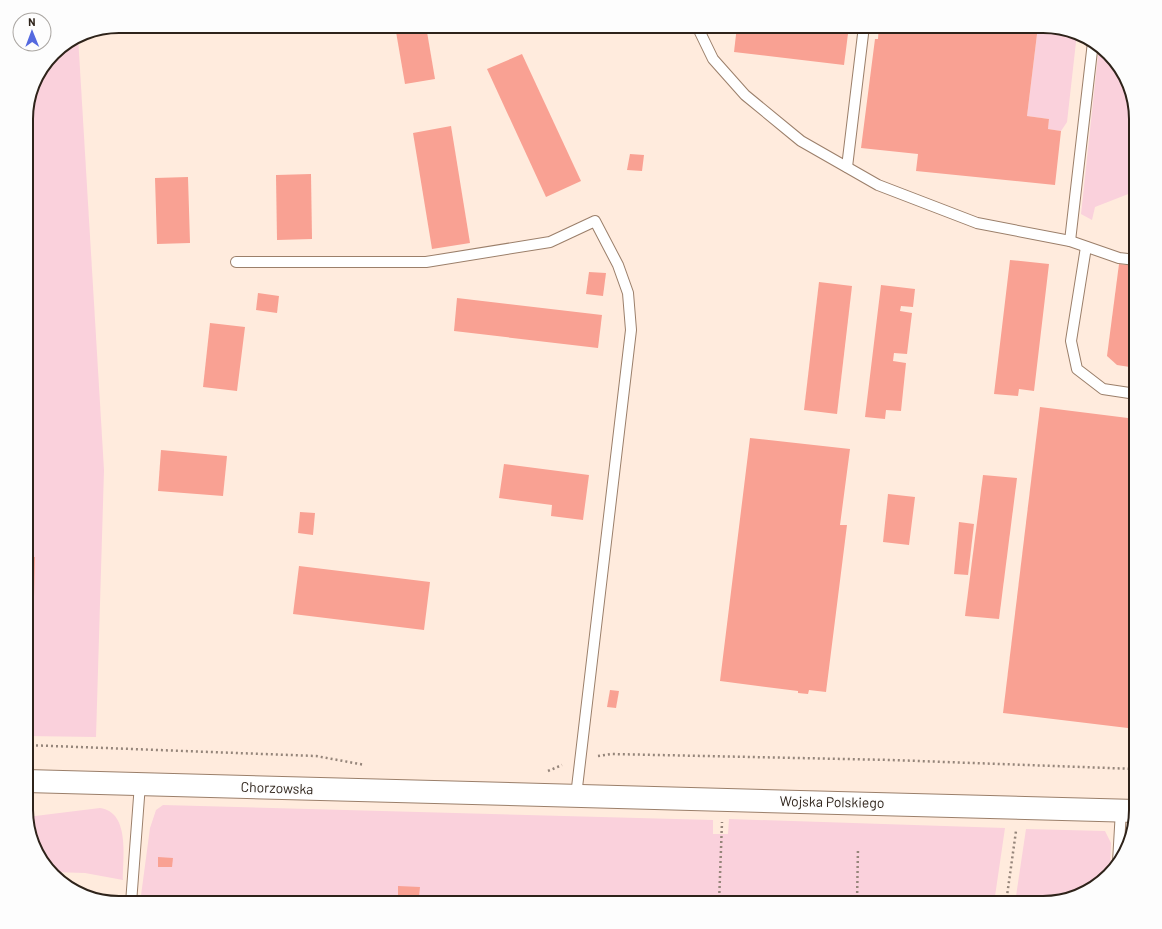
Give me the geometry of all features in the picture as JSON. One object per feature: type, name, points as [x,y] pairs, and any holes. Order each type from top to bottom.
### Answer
[{"type":"street","name":"Chorzowska","points":[[33,781],[528,795]]},
{"type":"street","name":"Wojska Polskiego","points":[[528,795],[1128,810]]},
{"type":"lane","points":[[700,33],[713,59],[745,95],[801,141],[878,185],[977,223],[1070,241],[1119,258],[1129,259]]},
{"type":"lane","points":[[847,167],[863,33]]},
{"type":"lane","points":[[1070,241],[1091,49]]},
{"type":"lane","points":[[236,262],[426,262],[550,242],[594,221],[618,265],[628,293],[631,330],[576,796]]},
{"type":"lane","points":[[1086,247],[1071,341],[1077,369],[1103,390],[1129,393]]},
{"type":"lane","points":[[132,896],[140,784]]},
{"type":"lane","points":[[1121,844],[1128,810]]},
{"type":"path","points":[[33,745],[316,756],[366,766]]},
{"type":"path","points":[[545,772],[591,756],[618,754],[891,760],[1129,769]]},
{"type":"path","points":[[719,896],[722,815]]},
{"type":"path","points":[[1007,896],[1016,829]]},
{"type":"path","points":[[857,896],[858,848]]},
{"type":"shaded area","points":[[1037,33],[1060,35],[1076,40],[1067,122],[1061,131],[1048,129],[1049,119],[1027,116]]},
{"type":"shaded area","points":[[78,44],[104,470],[96,737],[33,736],[33,114],[36,97],[42,81],[48,71],[62,54]]},
{"type":"shaded area","points":[[1098,53],[1114,71],[1120,81],[1126,97],[1129,119],[1129,194],[1095,207],[1092,220],[1081,214]]},
{"type":"shaded area","points":[[163,805],[713,820],[713,834],[728,834],[729,819],[1005,828],[995,896],[141,896],[150,828],[156,810]]},
{"type":"shaded area","points":[[100,808],[110,811],[120,826],[123,837],[123,880],[85,873],[59,872],[54,867],[42,848],[36,832],[33,816]]},
{"type":"shaded area","points":[[1026,829],[1105,831],[1111,843],[1110,864],[1095,878],[1081,887],[1060,894],[1048,896],[1016,896]]},
{"type":"building","points":[[396,33],[427,33],[435,79],[405,84]]},
{"type":"building","points":[[736,33],[848,33],[844,65],[734,52]]},
{"type":"building","points":[[878,33],[1037,33],[1027,116],[1049,119],[1048,129],[1061,131],[1055,185],[916,171],[918,154],[861,148],[875,39],[878,39]]},
{"type":"building","points":[[522,54],[581,181],[546,197],[487,69]]},
{"type":"building","points":[[451,126],[470,243],[432,249],[413,133]]},
{"type":"building","points":[[630,154],[644,155],[642,171],[627,170]]},
{"type":"building","points":[[311,174],[312,239],[277,240],[276,175]]},
{"type":"building","points":[[188,177],[190,243],[157,244],[155,178]]},
{"type":"building","points":[[1010,260],[1049,264],[1034,391],[1019,389],[1018,396],[994,394]]},
{"type":"building","points":[[1119,264],[1129,265],[1129,367],[1117,365],[1107,356]]},
{"type":"building","points":[[589,272],[606,273],[603,296],[586,294]]},
{"type":"building","points":[[819,282],[852,286],[837,414],[804,410]]},
{"type":"building","points":[[881,285],[915,289],[913,307],[901,306],[900,311],[912,313],[907,354],[894,353],[893,361],[906,363],[901,411],[886,410],[885,419],[865,417]]},
{"type":"building","points":[[258,293],[279,296],[277,313],[256,310]]},
{"type":"building","points":[[457,298],[602,315],[598,348],[454,331]]},
{"type":"building","points":[[210,323],[245,327],[237,391],[203,387]]},
{"type":"building","points":[[1040,407],[1129,418],[1129,728],[1003,713]]},
{"type":"building","points":[[750,438],[850,449],[840,525],[847,525],[826,692],[809,690],[808,694],[798,693],[798,691],[720,681]]},
{"type":"building","points":[[161,450],[227,456],[223,496],[158,491]]},
{"type":"building","points":[[504,464],[589,475],[583,520],[551,516],[552,505],[499,498]]},
{"type":"building","points":[[983,475],[1017,478],[999,619],[965,616]]},
{"type":"building","points":[[888,494],[915,497],[909,545],[883,542]]},
{"type":"building","points":[[300,512],[315,513],[313,535],[298,533]]},
{"type":"building","points":[[959,522],[974,524],[968,575],[954,574]]},
{"type":"building","points":[[33,557],[35,557],[34,597]]},
{"type":"building","points":[[299,566],[430,582],[424,630],[293,614]]},
{"type":"building","points":[[610,690],[619,691],[616,708],[607,707]]},
{"type":"building","points":[[158,857],[173,858],[172,867],[158,867]]},
{"type":"building","points":[[398,886],[420,887],[419,896],[398,896]]}]
